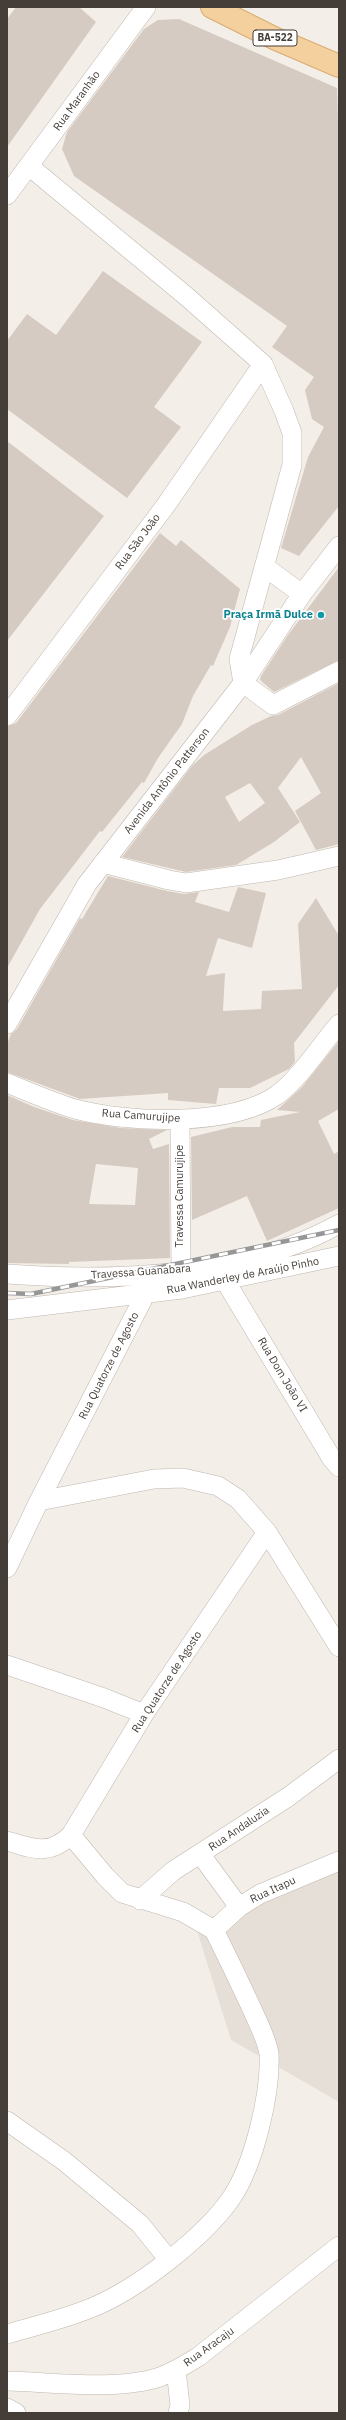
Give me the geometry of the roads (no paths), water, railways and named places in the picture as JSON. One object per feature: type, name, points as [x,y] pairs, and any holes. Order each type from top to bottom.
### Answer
[{"type":"main road","name":"BA-522","points":[[212,7],[276,39],[339,66]]},
{"type":"street","name":"Rua Maranhão","points":[[7,195],[30,166],[146,7]]},
{"type":"street","points":[[30,166],[186,296],[263,364],[292,433],[292,465],[239,659],[243,683],[273,704],[339,671]]},
{"type":"street","name":"Rua São João","points":[[7,716],[166,505],[263,364]]},
{"type":"street","name":"Avenida Antônio Patterson","points":[[9,1019],[73,907],[103,862],[243,683],[302,594],[339,546]]},
{"type":"street","points":[[265,567],[302,594]]},
{"type":"street","points":[[103,862],[169,880],[186,883],[278,870],[339,856]]},
{"type":"street","name":"Rua Camurujipe","points":[[7,1083],[76,1109],[115,1115],[180,1120],[241,1111],[264,1103],[291,1083],[339,1024]]},
{"type":"street","name":"Travessa Camurujipe","points":[[180,1120],[180,1272]]},
{"type":"street","name":"Travessa Guanabara","points":[[7,1274],[114,1276],[180,1272],[269,1255],[291,1248],[339,1224]]},
{"type":"street","name":"Rua Wanderley de Araújo Pinho","points":[[7,1310],[226,1282],[339,1256]]},
{"type":"street","name":"Rua Dom João VI","points":[[226,1282],[332,1459],[339,1467]]},
{"type":"street","name":"Rua Quatorze de Agosto","points":[[7,1568],[39,1500],[146,1293]]},
{"type":"street","points":[[39,1500],[154,1479],[183,1478],[218,1486],[238,1499],[267,1532],[335,1628],[339,1647]]},
{"type":"street","name":"Rua Quatorze de Agosto","points":[[71,1835],[144,1714],[267,1532]]},
{"type":"street","points":[[7,1665],[104,1698],[144,1714]]},
{"type":"street","name":"Rua Andaluzia","points":[[140,1900],[173,1871],[201,1855],[288,1797],[339,1759]]},
{"type":"street","points":[[7,1841],[23,1846],[50,1849],[60,1845],[71,1835],[122,1893],[140,1900],[183,1912],[214,1930],[263,2034],[269,2054],[266,2105],[252,2152],[233,2196],[217,2216],[169,2260],[113,2298],[90,2308],[7,2334]]},
{"type":"street","points":[[201,1855],[239,1907]]},
{"type":"street","name":"Rua Itapu","points":[[214,1930],[239,1907],[260,1894],[339,1861]]},
{"type":"street","points":[[7,2121],[64,2160],[140,2224],[169,2260]]},
{"type":"street","name":"Rua Aracaju","points":[[7,2381],[133,2383],[159,2377],[176,2370],[198,2357],[339,2246]]},
{"type":"street","points":[[176,2370],[180,2405],[178,2413]]},
{"type":"street","points":[[7,2408],[16,2413]]},
{"type":"railway","points":[[7,1293],[31,1294],[339,1230]]},
{"type":"place","name":"Praça Irmã Dulce","points":[[321,615]]}]
